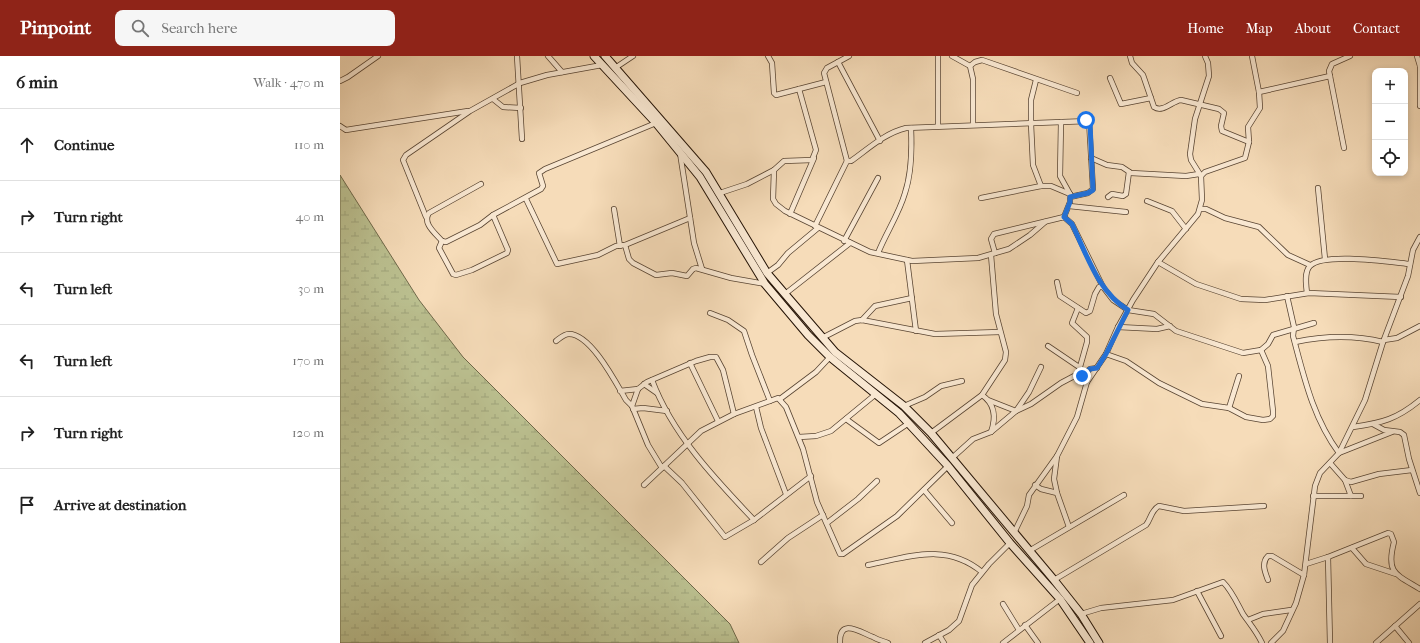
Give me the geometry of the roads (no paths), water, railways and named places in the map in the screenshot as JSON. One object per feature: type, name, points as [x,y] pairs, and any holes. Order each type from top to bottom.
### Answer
[{"type":"street","points":[[340,81],[348,77],[372,57],[378,56]]},
{"type":"street","points":[[517,56],[520,83],[522,139]]},
{"type":"street","points":[[548,56],[562,72]]},
{"type":"street","points":[[594,56],[656,124],[700,177],[765,284],[808,335],[830,357],[909,423],[948,466],[1010,543],[1060,599],[1090,643]]},
{"type":"street","points":[[605,56],[683,143],[706,172],[767,273],[822,338],[842,358],[904,406],[931,433],[1054,580],[1081,614],[1099,643]]},
{"type":"street","points":[[616,68],[633,56]]},
{"type":"street","points":[[768,56],[772,63],[774,95],[826,82]]},
{"type":"street","points":[[767,273],[778,266],[788,254],[816,227],[847,161],[826,82],[825,70],[849,56]]},
{"type":"street","points":[[938,56],[938,126]]},
{"type":"street","points":[[952,56],[970,66],[973,79],[973,124]]},
{"type":"street","points":[[1130,56],[1132,63],[1143,75],[1154,107],[1159,109],[1179,100],[1223,111],[1222,131],[1248,142]]},
{"type":"street","points":[[1014,533],[1024,515],[1029,495],[1057,456],[1077,417],[1087,382],[1106,354],[1118,327],[1158,262],[1201,209],[1200,175],[1191,160],[1190,154],[1199,105],[1208,76],[1208,63],[1205,56]]},
{"type":"street","points":[[1091,158],[1107,165],[1122,167],[1128,172],[1186,176],[1200,175],[1243,159],[1248,142],[1248,127],[1260,108],[1259,92],[1252,56]]},
{"type":"street","points":[[1344,148],[1329,71],[1332,64],[1350,56]]},
{"type":"street","points":[[1417,56],[1420,66],[1420,106]]},
{"type":"street","points":[[970,66],[977,58],[1036,80],[1077,93]]},
{"type":"street","points":[[838,62],[880,141]]},
{"type":"street","points":[[602,65],[562,72],[520,83],[470,111],[404,158],[428,225],[442,241],[446,242],[470,231],[493,215],[542,188],[540,176],[541,171],[656,124]]},
{"type":"street","points":[[1259,92],[1330,76]]},
{"type":"street","points":[[1110,78],[1121,104],[1151,98]]},
{"type":"street","points":[[1036,80],[1031,100],[1031,124],[1033,165],[1041,186]]},
{"type":"street","points":[[790,214],[816,150],[798,89]]},
{"type":"street","points":[[493,99],[503,107],[521,108]]},
{"type":"street","points":[[340,126],[346,130],[470,111]]},
{"type":"street","points":[[847,161],[850,161],[896,131],[911,128],[973,124],[1031,124],[1089,121],[1092,192],[1070,195],[1051,186],[1041,186],[981,198]]},
{"type":"street","points":[[1061,122],[1060,176],[1070,195],[1069,206],[1064,217]]},
{"type":"street","points":[[878,253],[884,236],[906,193],[912,155],[911,128]]},
{"type":"street","points":[[679,151],[694,243],[702,269]]},
{"type":"street","points":[[720,193],[747,184],[774,170],[784,161],[809,161],[814,158]]},
{"type":"street","points":[[774,170],[774,202],[790,214],[870,252],[907,260],[923,262],[993,254],[1014,245],[1030,235],[1045,222]]},
{"type":"street","points":[[1108,198],[1112,194],[1123,196],[1126,194],[1128,172]]},
{"type":"street","points":[[844,240],[862,203],[878,178]]},
{"type":"street","points":[[426,217],[429,213],[481,184]]},
{"type":"street","points":[[1318,188],[1325,259]]},
{"type":"street","points":[[526,198],[558,264],[598,255],[690,218]]},
{"type":"street","points":[[1147,201],[1172,211],[1186,229]]},
{"type":"street","points":[[1069,206],[1126,212]]},
{"type":"street","points":[[1201,209],[1206,208],[1225,218],[1259,227],[1288,255],[1310,265],[1325,259],[1410,264]]},
{"type":"street","points":[[614,209],[623,245],[629,259],[633,263],[656,275],[672,273],[686,276],[695,268],[731,278],[765,284]]},
{"type":"street","points":[[442,241],[439,248],[453,274],[456,275],[472,270],[508,250],[493,215]]},
{"type":"street","points":[[931,433],[982,395],[1005,360],[1006,352],[996,314],[992,239],[994,234],[1064,217]]},
{"type":"street","points":[[1064,217],[1072,224],[1103,287],[1113,300],[1128,310],[1154,314],[1181,333],[1243,353],[1261,350],[1268,344],[1273,335],[1314,323]]},
{"type":"street","points":[[1271,643],[1283,631],[1296,603],[1304,575],[1311,530],[1313,496],[1318,478],[1339,453],[1365,400],[1383,341],[1408,276],[1413,250],[1420,237]]},
{"type":"street","points":[[785,294],[850,243]]},
{"type":"street","points":[[907,260],[916,331]]},
{"type":"street","points":[[1158,262],[1196,284],[1241,299],[1265,300],[1307,293],[1349,293],[1401,297]]},
{"type":"street","points":[[1307,293],[1306,275],[1310,265]]},
{"type":"street","points":[[1057,282],[1060,296],[1086,313],[1090,311],[1094,294],[1099,287],[1103,287]]},
{"type":"street","points":[[1287,296],[1291,308],[1295,342],[1306,388],[1313,406],[1331,442],[1339,453]]},
{"type":"street","points":[[862,320],[875,306],[912,298]]},
{"type":"street","points":[[1078,308],[1072,323],[1087,337],[1087,342],[1079,367],[1080,375],[1087,382]]},
{"type":"street","points":[[710,313],[728,320],[744,331],[770,401]]},
{"type":"street","points":[[822,338],[856,321],[862,320],[916,331],[948,335],[1000,332]]},
{"type":"street","points":[[1118,327],[1156,329],[1170,326]]},
{"type":"street","points":[[1295,342],[1333,337],[1368,338],[1383,341],[1397,338],[1420,326]]},
{"type":"street","points":[[556,341],[568,334],[574,334],[586,340],[632,407],[648,445],[663,467],[682,483],[723,537],[733,534],[754,520],[811,476]]},
{"type":"street","points":[[1048,346],[1079,367]]},
{"type":"street","points":[[1106,354],[1126,361],[1159,383],[1192,400],[1202,404],[1229,408],[1246,417],[1263,420],[1270,419],[1273,416],[1268,366],[1261,350]]},
{"type":"street","points":[[632,407],[638,389],[644,384],[690,363],[710,357],[716,357],[722,370],[734,414]]},
{"type":"street","points":[[644,485],[701,431],[734,414],[756,407],[775,398],[780,399],[816,372],[830,357]]},
{"type":"street","points":[[690,363],[718,421]]},
{"type":"street","points":[[1016,411],[1029,392],[1041,367]]},
{"type":"street","points":[[952,458],[973,439],[991,432],[1016,411],[1090,369],[1097,368]]},
{"type":"street","points":[[1229,408],[1239,376]]},
{"type":"street","points":[[652,380],[657,393],[687,444],[718,482],[754,520]]},
{"type":"street","points":[[904,406],[925,397],[941,386],[962,381]]},
{"type":"street","points":[[644,384],[657,393]]},
{"type":"street","points":[[620,391],[638,389]]},
{"type":"street","points":[[799,437],[824,435],[876,394]]},
{"type":"street","points":[[982,395],[988,400],[1016,411]]},
{"type":"street","points":[[780,399],[786,407],[799,437],[811,476],[813,488],[840,554],[846,554],[896,516],[948,466]]},
{"type":"street","points":[[988,400],[995,416],[991,432]]},
{"type":"street","points":[[1023,400],[1028,405]]},
{"type":"street","points":[[1353,427],[1373,424],[1395,418],[1420,400]]},
{"type":"street","points":[[632,407],[667,411]]},
{"type":"street","points":[[756,407],[761,428],[786,494]]},
{"type":"street","points":[[846,419],[880,443],[909,423]]},
{"type":"street","points":[[1373,424],[1384,430],[1400,432],[1404,435],[1412,470],[1420,493]]},
{"type":"street","points":[[1339,453],[1392,432]]},
{"type":"street","points":[[1057,456],[1054,479],[1057,493],[1069,527]]},
{"type":"street","points":[[1330,463],[1345,480],[1351,496]]},
{"type":"street","points":[[1345,480],[1351,482],[1379,474],[1412,470]]},
{"type":"street","points":[[827,523],[858,499],[877,481]]},
{"type":"street","points":[[1035,485],[1041,489],[1057,493]]},
{"type":"street","points":[[924,490],[952,523]]},
{"type":"street","points":[[1029,551],[1124,495]]},
{"type":"street","points":[[1313,496],[1361,496]]},
{"type":"street","points":[[1054,580],[1146,525],[1152,511],[1159,506],[1184,511],[1264,506]]},
{"type":"street","points":[[761,562],[788,538],[823,515]]},
{"type":"street","points":[[1306,564],[1352,548],[1388,533],[1391,534],[1394,542],[1390,556],[1391,565],[1396,574]]},
{"type":"street","points":[[925,643],[949,630],[959,621],[972,586],[982,572],[1010,543]]},
{"type":"street","points":[[1352,548],[1366,564],[1396,574],[1420,589]]},
{"type":"street","points":[[868,564],[935,552],[957,557],[974,565],[982,572]]},
{"type":"street","points":[[1268,580],[1264,568],[1266,558],[1268,556],[1272,556],[1304,575]]},
{"type":"street","points":[[1328,557],[1330,643]]},
{"type":"street","points":[[1081,614],[1101,608],[1173,600],[1223,582],[1229,588],[1248,620],[1258,632],[1262,643]]},
{"type":"street","points":[[1197,591],[1221,636]]},
{"type":"street","points":[[1003,643],[1060,599]]},
{"type":"street","points":[[1003,604],[1019,630]]},
{"type":"street","points":[[1376,643],[1420,604]]},
{"type":"street","points":[[1248,620],[1263,614],[1292,610]]},
{"type":"street","points":[[1025,625],[1038,643]]},
{"type":"street","points":[[1395,626],[1409,643]]},
{"type":"street","points":[[840,643],[840,635],[844,630],[851,628],[888,643]]},
{"type":"street","points":[[939,635],[944,643]]}]
